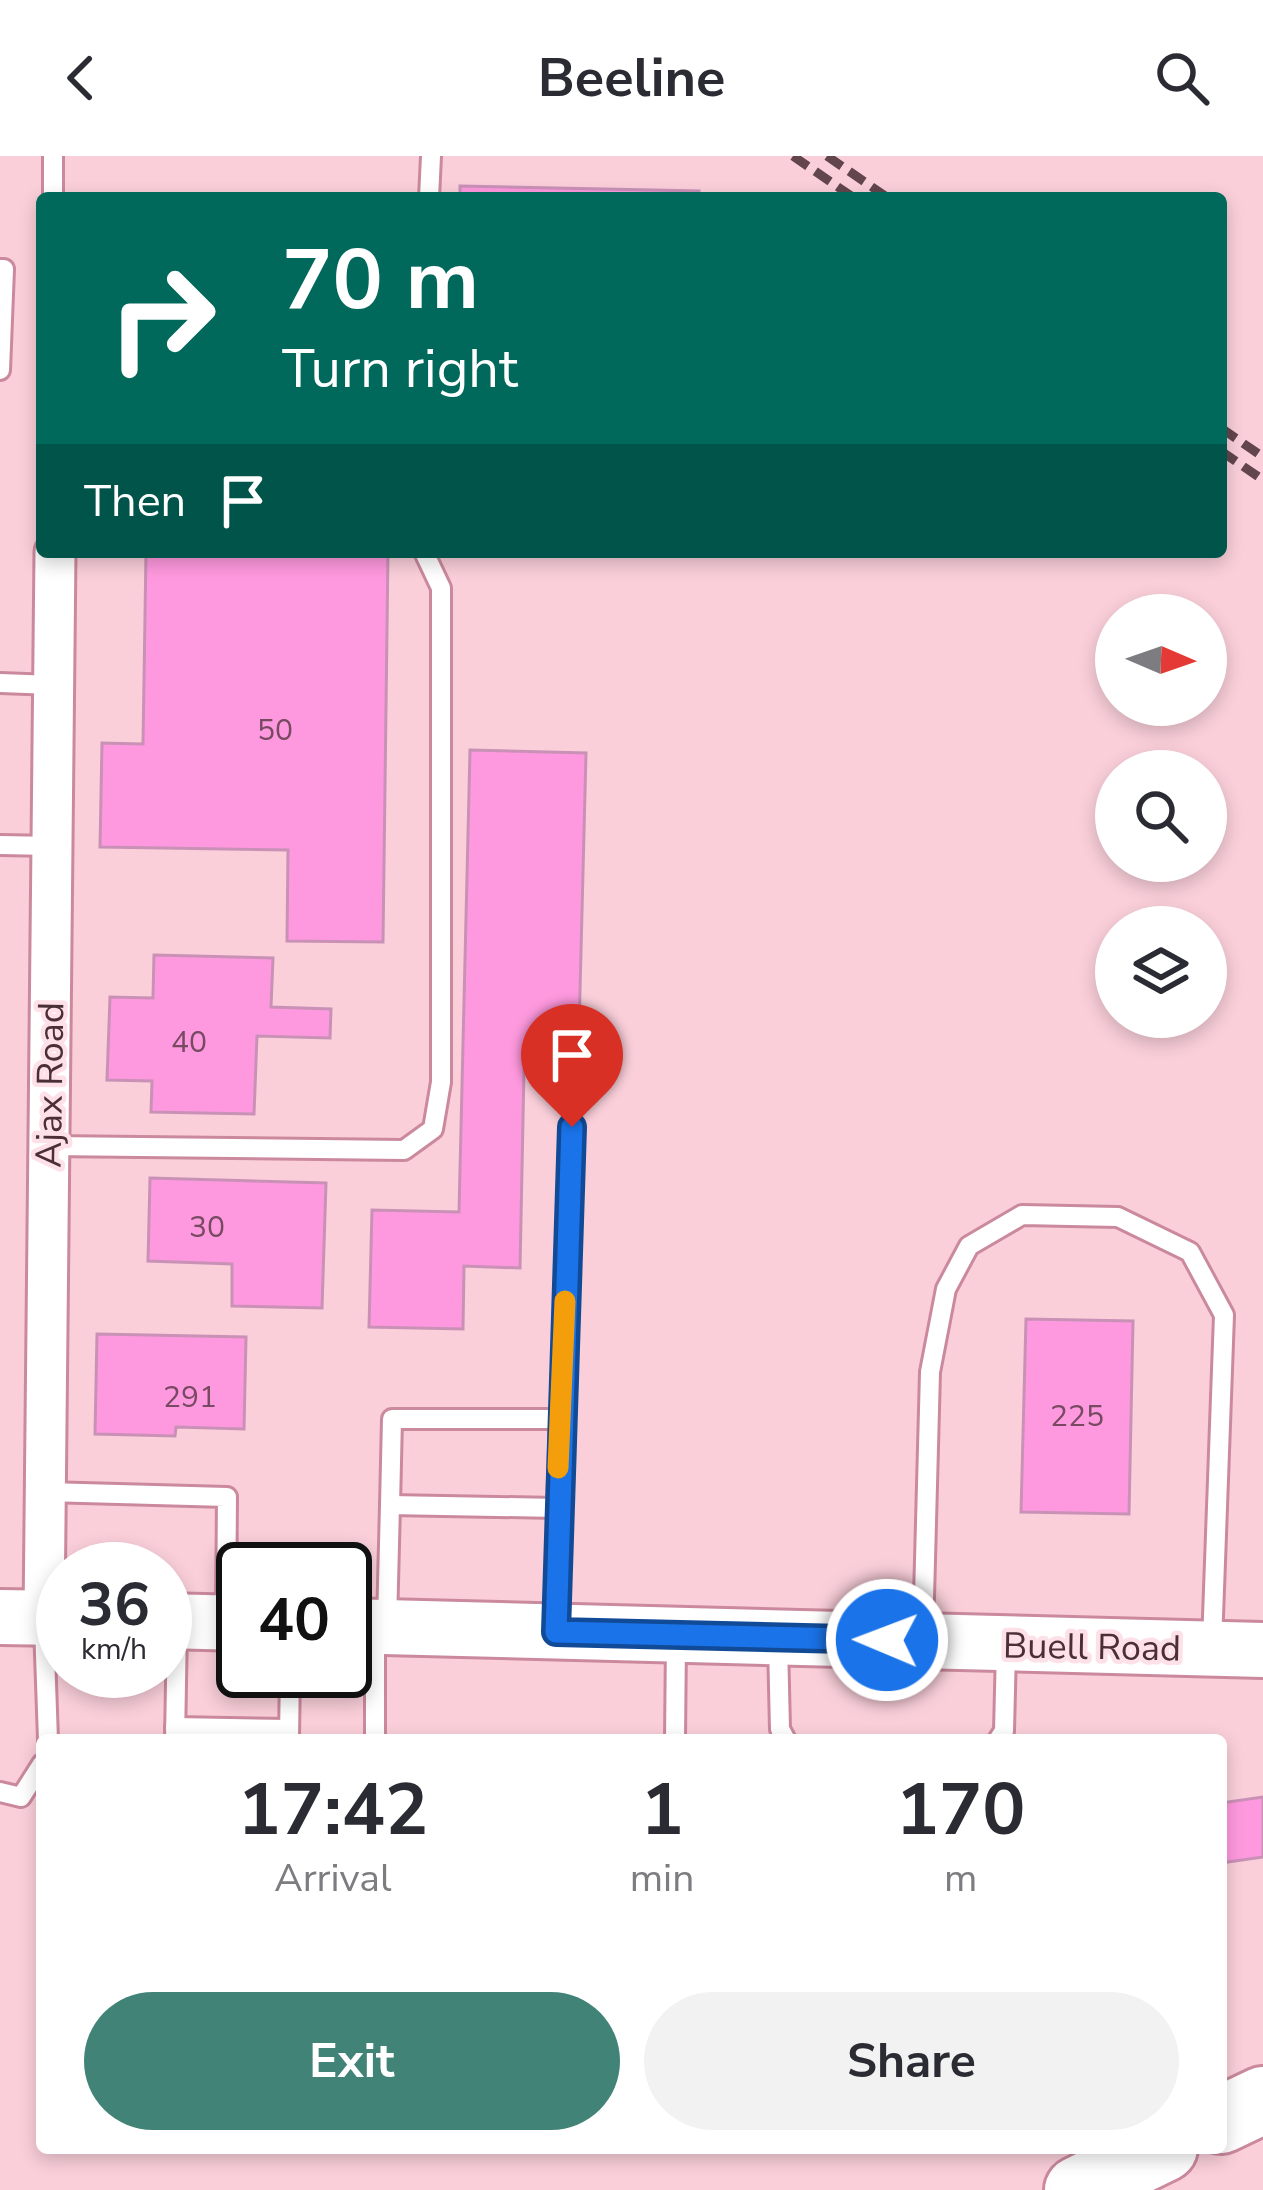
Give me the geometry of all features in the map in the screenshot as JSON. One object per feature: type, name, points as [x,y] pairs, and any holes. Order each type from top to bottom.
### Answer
[{"type":"highway","points":[[1227,2117],[1263,2100]]},
{"type":"highway","points":[[1078,2190],[1152,2154]]},
{"type":"street","name":"Ajax Road","points":[[42,1542],[55,558]]},
{"type":"street","name":"Buell Road","points":[[372,1627],[1238,1650]]},
{"type":"lane","points":[[53,156],[53,192]]},
{"type":"lane","points":[[429,192],[431,156]]},
{"type":"lane","points":[[0,269],[4,269],[0,370]]},
{"type":"lane","points":[[49,1146],[404,1150],[433,1130],[441,1082],[441,588],[427,558]]},
{"type":"lane","points":[[0,683],[53,685]]},
{"type":"lane","points":[[0,844],[52,846]]},
{"type":"lane","points":[[556,1632],[572,1127]]},
{"type":"lane","points":[[923,1641],[930,1372],[946,1289],[968,1246],[1022,1215],[1118,1217],[1190,1252],[1224,1315],[1238,1650]]},
{"type":"lane","points":[[372,1610],[390,1505],[392,1419],[560,1419]]},
{"type":"lane","points":[[46,1492],[227,1496],[175,1734]]},
{"type":"lane","points":[[390,1505],[557,1508]]},
{"type":"lane","points":[[675,1734],[676,1635]]},
{"type":"lane","points":[[778,1638],[783,1734]]},
{"type":"lane","points":[[1002,1734],[1006,1644]]},
{"type":"lane","points":[[372,1695],[374,1734]]},
{"type":"lane","points":[[44,1698],[47,1734]]},
{"type":"lane","points":[[289,1734],[290,1698]]},
{"type":"lane","points":[[0,1792],[21,1797],[36,1773]]},
{"type":"building","points":[[460,186],[699,191],[699,192],[460,192]]},
{"type":"building","points":[[146,558],[388,558],[383,942],[287,941],[288,850],[100,847],[102,743],[143,744]]},
{"type":"building","points":[[470,750],[586,753],[578,1071],[524,1070],[520,1268],[464,1266],[463,1329],[369,1327],[372,1210],[459,1212]]},
{"type":"building","points":[[154,955],[273,958],[271,1007],[331,1009],[330,1038],[257,1036],[254,1114],[151,1112],[152,1081],[107,1080],[110,997],[153,998]]},
{"type":"building","points":[[150,1178],[326,1183],[322,1308],[232,1306],[232,1264],[148,1261]]},
{"type":"building","points":[[1026,1319],[1133,1321],[1129,1514],[1021,1512]]},
{"type":"building","points":[[97,1334],[246,1337],[244,1429],[176,1427],[175,1436],[95,1434]]},
{"type":"building","points":[[1263,1797],[1263,1857],[1227,1862],[1227,1802]]},
{"type":"railway","points":[[793,156],[845,192]]},
{"type":"railway","points":[[827,156],[879,192]]},
{"type":"railway","points":[[1227,432],[1263,457]]},
{"type":"railway","points":[[1227,455],[1263,480]]},
{"type":"slow traffic","points":[[558,1468],[565,1301]]},
{"type":"route","points":[[572,1127],[556,1632],[887,1640]]}]
